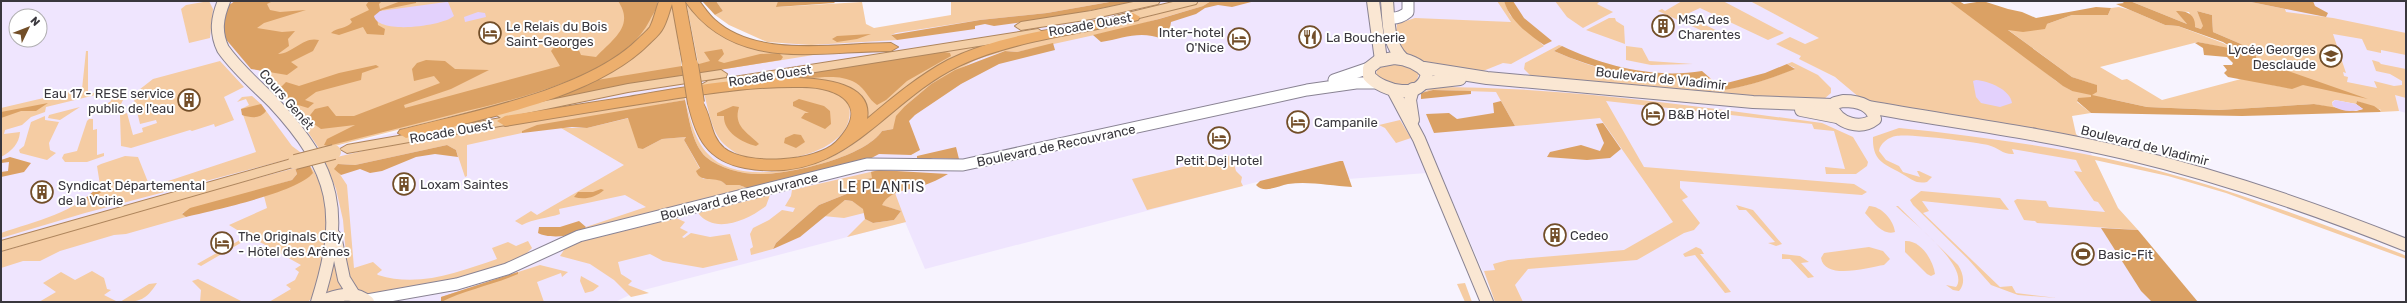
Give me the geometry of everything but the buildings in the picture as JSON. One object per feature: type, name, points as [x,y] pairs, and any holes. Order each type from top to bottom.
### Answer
[{"type":"highway","points":[[406,134],[523,102],[587,79],[606,70],[634,52],[648,39],[662,18],[666,1]]},
{"type":"highway","points":[[678,1],[696,103],[703,132],[711,144],[723,155],[737,161],[767,166],[808,160],[836,149],[867,129],[914,87],[952,64],[1010,44],[1133,17]]},
{"type":"highway","points":[[692,1],[713,26],[732,37],[762,47],[804,50],[891,47]]},
{"type":"highway","points":[[505,121],[756,83],[812,83],[835,88],[851,96],[859,106],[859,119],[852,132],[836,149]]},
{"type":"main road","name":"Cours Genêt","points":[[224,1],[218,14],[217,27],[219,40],[227,55],[273,102],[318,162],[330,192],[333,222]]},
{"type":"main road","name":"Rocade Ouest","points":[[340,150],[406,134],[628,88],[1092,15],[1154,1]]},
{"type":"main road","name":"Rocade Ouest","points":[[340,150],[649,94],[1133,17],[1192,1]]},
{"type":"main road","points":[[1373,1],[1374,20],[1381,60]]},
{"type":"main road","points":[[1387,1],[1390,44],[1396,54],[1424,68],[1486,78]]},
{"type":"main road","points":[[1404,59],[1381,60],[1369,68],[1369,76],[1374,83],[1393,90],[1413,89],[1425,83],[1486,78]]},
{"type":"main road","points":[[1424,68],[1427,73],[1425,83]]},
{"type":"main road","name":"Boulevard de Vladimir","points":[[1486,78],[1753,102],[1833,105],[1850,101],[1868,107],[2084,144],[2159,162],[2278,198],[2406,245]]},
{"type":"main road","points":[[1413,89],[1410,96],[1410,110],[1419,139]]},
{"type":"main road","points":[[1393,90],[1419,139],[1487,302]]},
{"type":"main road","points":[[1753,102],[1837,116]]},
{"type":"main road","points":[[1833,105],[1832,110],[1837,116],[1847,122],[1860,124],[1870,123],[1875,119],[1965,124]]},
{"type":"main road","points":[[1868,107],[1873,111],[1875,119]]},
{"type":"main road","points":[[1,246],[340,150]]},
{"type":"main road","points":[[333,222],[344,279],[354,295]]},
{"type":"main road","points":[[333,222],[328,264],[318,302],[342,296],[354,295],[367,301]]},
{"type":"street","points":[[1389,18],[1400,18],[1405,15],[1408,12],[1408,1]]},
{"type":"street","points":[[1307,90],[1369,68]]},
{"type":"street","points":[[1307,90],[1356,83],[1374,83]]},
{"type":"street","name":"Boulevard de Recouvrance","points":[[367,301],[445,288],[507,269],[579,236],[867,164],[884,162],[946,166],[963,165],[1307,90]]},
{"type":"street","points":[[410,302],[445,288]]},
{"type":"shaded area","points":[[1,1],[235,1],[232,8],[244,56],[278,88],[320,150],[848,29],[854,35],[1083,1],[1750,1],[1820,38],[1805,44],[1777,44],[1802,56],[1800,59],[1886,104],[2087,145],[2118,208],[2198,302],[1496,302],[1425,138],[1413,142],[1427,173],[1348,179],[1340,164],[1253,183],[925,269],[905,222],[636,292],[615,302],[1,302]]},
{"type":"shaded area","points":[[209,1],[213,9],[210,38],[189,43],[181,9],[186,5]]},
{"type":"shaded area","points":[[235,1],[661,1],[652,26],[632,47],[603,66],[569,81],[498,105],[320,150],[278,88],[244,56],[232,8]]},
{"type":"shaded area","points":[[235,1],[273,1],[267,4],[270,10],[280,12],[306,10],[264,23],[257,28],[282,32],[295,31],[288,39],[289,46],[278,54],[289,51],[308,40],[319,40],[313,51],[291,62],[298,67],[287,75],[251,69],[224,37],[224,15],[226,7]]},
{"type":"shaded area","points":[[369,1],[382,1],[379,4],[380,9],[401,1],[416,1],[416,3],[382,10],[377,16],[378,25],[385,29],[384,35],[367,34],[363,27],[339,35],[331,33],[347,26],[352,22],[350,19],[369,10],[366,5]]},
{"type":"shaded area","points":[[618,1],[657,1],[657,6],[650,20],[635,40],[614,58],[587,73],[558,85],[496,104],[328,146],[324,145],[327,139],[355,125],[321,129],[307,119],[315,109],[328,106],[336,116],[354,116],[440,83],[434,76],[414,81],[412,69],[417,63],[426,60],[445,61],[455,69],[489,70],[451,89],[404,105],[405,108],[560,66],[551,51],[556,45],[577,46],[581,55],[596,57],[615,38],[623,25],[623,10]]},
{"type":"shaded area","points":[[686,1],[709,26],[733,40],[780,49],[845,50],[700,73]]},
{"type":"shaded area","points":[[702,1],[716,1],[723,11],[715,15]]},
{"type":"shaded area","points":[[716,1],[778,1],[777,7],[862,2],[866,24],[874,28],[951,15],[951,1],[1115,1],[1047,13],[980,20],[891,35],[897,40],[811,45],[767,42],[729,25],[715,15],[723,11]]},
{"type":"shaded area","points":[[778,1],[833,1],[835,3],[776,7]]},
{"type":"shaded area","points":[[1115,1],[1137,1],[1058,17],[994,26],[985,24],[975,26],[975,29],[897,40],[891,35],[980,20],[1047,13]]},
{"type":"shaded area","points":[[1203,1],[1211,1],[1203,6],[1131,27],[1017,52],[1005,51],[978,59],[931,84],[905,106],[893,129],[882,131],[873,140],[860,149],[825,163],[806,168],[772,174],[758,174],[731,170],[711,161],[701,151],[694,138],[685,100],[522,131],[522,133],[467,145],[467,176],[465,177],[456,150],[447,145],[355,165],[338,164],[339,173],[347,185],[354,268],[373,262],[382,270],[377,274],[378,275],[393,279],[423,279],[438,277],[468,269],[497,259],[492,248],[508,242],[516,246],[528,241],[532,248],[526,254],[500,268],[459,281],[371,295],[357,289],[348,278],[343,220],[336,189],[324,160],[393,144],[684,96],[695,134],[708,154],[721,164],[736,170],[755,172],[774,172],[794,169],[829,158],[843,151],[871,131],[924,85],[963,61],[1005,48],[1141,18]]},
{"type":"shaded area","points":[[1211,1],[1255,1],[1232,7],[1218,5],[1205,8],[1196,14],[1171,22],[1169,34],[1163,39],[1155,36],[1139,35],[1101,42],[1093,35],[1159,19],[1203,6]]},
{"type":"shaded area","points":[[1497,1],[1504,1],[1510,15],[1544,46],[1511,64],[1503,63],[1483,71],[1439,66],[1413,59],[1405,56],[1395,41],[1397,24],[1415,18],[1511,22]]},
{"type":"shaded area","points":[[1504,1],[1513,1],[1524,18],[1552,41],[1544,45],[1526,32],[1515,21]]},
{"type":"shaded area","points":[[1555,1],[1600,1],[1597,4],[1613,12],[1583,28],[1567,17]]},
{"type":"shaded area","points":[[1682,1],[1723,1],[1784,33],[1768,40],[1700,8],[1685,15],[1732,38],[1725,41],[1658,11],[1662,9],[1665,11]]},
{"type":"shaded area","points":[[1750,1],[1958,1],[2056,81],[2072,91],[2096,85],[2072,77],[2007,29],[2047,24],[2072,15],[2108,15],[2111,8],[2119,7],[2130,10],[2165,25],[2178,26],[2223,43],[2235,50],[2198,42],[2100,67],[2122,80],[2127,79],[2162,100],[2241,79],[2287,87],[2302,85],[2257,60],[2255,53],[2241,44],[2213,32],[2212,15],[2197,11],[2204,27],[2201,29],[2195,27],[2189,12],[2177,11],[2187,24],[2130,1],[2246,1],[2285,9],[2286,12],[2333,18],[2406,33],[2406,55],[2381,50],[2381,53],[2367,50],[2362,39],[2333,34],[2346,73],[2343,72],[2344,76],[2348,77],[2347,82],[2377,88],[2374,81],[2394,86],[2402,85],[2402,81],[2390,74],[2376,71],[2372,60],[2381,64],[2406,69],[2406,98],[2395,95],[2399,111],[2380,112],[2381,110],[2357,101],[2356,104],[2335,100],[2332,102],[2333,106],[2338,109],[2314,104],[2219,110],[2147,107],[2106,98],[2078,98],[2077,102],[2091,113],[2072,116],[2076,134],[2081,139],[1883,107],[1860,98],[1835,77],[1799,59],[1801,56],[1776,44],[1790,37],[1805,44],[1819,38]]},
{"type":"shaded area","points":[[1949,1],[1959,1],[1964,4],[1983,1],[2022,12],[2036,18],[2096,7],[2111,8],[2108,15],[2072,15],[2047,24],[2045,29],[2023,32],[2008,30],[2072,77],[2097,85],[2097,92],[2092,95],[2147,107],[2219,110],[2314,104],[2356,111],[2363,109],[2356,104],[2357,101],[2374,106],[2381,111],[2242,116],[2091,113],[2077,101],[2078,98],[2091,97],[2091,95],[2072,91],[2063,86]]},
{"type":"shaded area","points":[[2121,1],[2130,1],[2187,24],[2176,11],[2187,12],[2194,19],[2195,27],[2201,29],[2203,26],[2197,11],[2212,15],[2213,32],[2241,44],[2255,53],[2257,60],[2368,99],[2303,85],[2292,89],[2228,77],[2224,73],[2227,70],[2223,65],[2232,65],[2233,63],[2227,57],[2204,55],[2203,48],[2195,43],[2198,42],[2234,49],[2223,42],[2178,26],[2165,25],[2116,4],[2124,3]]},
{"type":"shaded area","name":"Lycée Georges Desclaude","points":[[2240,1],[2406,2],[2406,113],[2399,111],[2397,108],[2303,85]]},
{"type":"shaded area","points":[[2246,1],[2313,1],[2315,6],[2328,13],[2326,17]]},
{"type":"shaded area","points":[[448,2],[454,16],[448,20],[437,23],[411,27],[398,27],[378,22],[374,16],[380,11]]},
{"type":"shaded area","points":[[670,6],[673,6],[683,76],[511,107],[625,62]]},
{"type":"shaded area","points":[[478,12],[485,13],[486,17],[465,22],[464,17]]},
{"type":"shaded area","points":[[1609,18],[1615,18],[1616,21],[1624,26],[1625,44],[1586,30]]},
{"type":"shaded area","points":[[871,34],[857,39],[837,42],[832,39],[837,36]]},
{"type":"shaded area","points":[[1006,41],[976,51],[858,131],[861,123],[846,89],[754,79]]},
{"type":"shaded area","points":[[1053,43],[1055,50],[999,64],[961,84],[915,115],[909,121],[920,150],[911,155],[879,154],[864,162],[747,188],[739,185],[726,185],[718,180],[705,179],[698,175],[696,171],[700,168],[684,140],[686,137],[662,139],[643,149],[638,148],[628,118],[587,128],[572,127],[522,133],[522,131],[537,125],[685,100],[694,138],[701,152],[706,157],[711,161],[731,170],[745,173],[772,174],[825,163],[860,149],[873,140],[882,131],[893,129],[896,116],[905,106],[931,84],[955,70],[1005,51],[1017,52]]},
{"type":"shaded area","points":[[1559,45],[1562,46],[1554,51],[1592,66],[1650,78],[1690,80],[1710,78],[1724,90],[1760,81],[1786,72],[1795,68],[1787,64],[1792,62],[1818,75],[1831,88],[1831,93],[1824,99],[1777,99],[1537,77],[1530,75],[1524,69],[1525,63]]},
{"type":"shaded area","points":[[1562,46],[1612,65],[1630,69],[1666,73],[1702,71],[1710,78],[1650,78],[1611,71],[1573,59],[1554,51]]},
{"type":"shaded area","points":[[1626,46],[1642,48],[1649,61],[1693,64],[1651,65],[1626,60]]},
{"type":"shaded area","points":[[722,49],[724,54],[718,61],[724,63],[760,54],[779,53],[783,57],[781,60],[700,73],[699,64],[710,61],[704,52]]},
{"type":"shaded area","points":[[86,51],[88,51],[88,94],[117,88],[121,90],[123,100],[120,106],[108,107],[108,103],[111,101],[110,97],[108,98],[108,92],[46,107],[45,112],[31,117],[22,125],[5,130],[4,134],[20,132],[14,147],[1,157],[1,108],[82,89]]},
{"type":"shaded area","points":[[944,52],[950,53],[951,56],[907,81],[886,100],[877,105],[859,85],[849,80],[834,77],[805,78],[798,77],[796,73]]},
{"type":"shaded area","points":[[220,61],[244,87],[224,97],[234,120],[215,127],[214,124],[192,131],[190,130],[131,148],[121,146],[120,115],[127,113],[133,135],[143,132],[142,128],[157,123],[156,120],[140,124],[133,95],[135,93],[153,79]]},
{"type":"shaded area","points":[[1386,63],[1406,64],[1419,73],[1417,80],[1412,84],[1402,86],[1391,84],[1376,76],[1377,68]]},
{"type":"shaded area","points":[[1787,64],[1795,69],[1778,76],[1724,90],[1719,85],[1765,73]]},
{"type":"shaded area","points":[[376,65],[379,67],[362,73],[361,80],[316,92],[305,100],[314,103],[308,108],[288,102],[288,95],[280,88],[286,82],[299,86],[339,73]]},
{"type":"shaded area","points":[[682,66],[683,75],[508,110],[597,80]]},
{"type":"shaded area","points":[[1976,80],[1992,84],[2003,90],[2010,98],[2012,103],[2000,107],[1981,103],[1976,97],[1973,81]]},
{"type":"shaded area","points":[[769,85],[810,86],[839,95],[848,101],[849,117],[844,131],[833,142],[802,156],[784,159],[753,159],[744,157],[731,150],[721,141],[715,131],[704,93]]},
{"type":"shaded area","points":[[1435,87],[1532,90],[1581,94],[1678,104],[1822,123],[1853,137],[1868,162],[1867,166],[1856,174],[1826,174],[1825,167],[1845,169],[1834,131],[1814,129],[1812,124],[1606,101],[1644,167],[1854,184],[1867,192],[1862,195],[1680,181],[1680,188],[1688,197],[1682,200],[1700,223],[1694,230],[1684,233],[1637,260],[1528,269],[1515,285],[1523,302],[1495,302],[1484,271],[1495,270],[1493,264],[1508,260],[1624,250],[1673,222],[1600,118],[1515,126],[1496,92],[1433,90],[1421,93]]},
{"type":"shaded area","points":[[1433,90],[1471,91],[1471,94],[1421,99],[1421,93]]},
{"type":"shaded area","points":[[252,96],[261,104],[292,146],[304,155],[85,213],[1,238],[1,233],[54,215],[79,203],[90,195],[100,185],[97,166],[101,164],[125,156],[138,157],[150,187],[256,152],[241,109],[249,105],[246,99],[237,102],[242,97]]},
{"type":"shaded area","points":[[799,99],[824,106],[830,111],[831,124],[825,129],[801,118],[805,113],[809,113],[793,106],[793,102]]},
{"type":"shaded area","points":[[2335,100],[2356,104],[2363,109],[2351,111],[2340,109],[2333,106],[2332,103]]},
{"type":"shaded area","points":[[1501,101],[1515,126],[1434,133],[1426,114],[1449,113],[1457,119],[1494,113],[1493,103]]},
{"type":"shaded area","points":[[48,103],[36,111],[21,111],[1,118],[1,112]]},
{"type":"shaded area","points":[[261,104],[266,111],[264,114],[258,117],[242,115],[241,109]]},
{"type":"shaded area","points":[[733,106],[739,107],[738,119],[740,124],[742,128],[759,144],[756,146],[735,136],[727,127],[724,116],[717,116],[717,113]]},
{"type":"shaded area","points":[[80,107],[60,120],[48,118],[49,115]]},
{"type":"shaded area","points":[[45,116],[45,120],[59,122],[49,143],[50,150],[56,153],[47,160],[20,153],[19,150],[24,146],[31,122]]},
{"type":"shaded area","points":[[629,118],[643,149],[662,139],[686,137],[684,140],[700,169],[703,179],[715,179],[726,185],[739,185],[747,188],[694,201],[694,204],[584,230],[586,227],[646,207],[625,195],[559,209],[560,214],[531,221],[522,225],[515,221],[531,211],[537,215],[624,165],[561,128],[587,128]]},
{"type":"shaded area","points":[[89,119],[93,119],[93,130],[97,129],[97,155],[104,153],[104,156],[87,162],[65,162],[62,158],[64,154],[77,151]]},
{"type":"shaded area","points":[[1400,120],[1411,138],[1396,143],[1385,128],[1379,125]]},
{"type":"shaded area","points":[[1603,123],[1621,149],[1610,158],[1587,160],[1547,157],[1550,152],[1581,145],[1600,151],[1604,143],[1596,124]]},
{"type":"shaded area","points":[[1899,128],[2056,149],[2120,161],[2202,183],[2242,196],[2402,254],[2406,256],[2406,259],[2226,193],[2168,176],[2095,160],[2118,208],[2138,230],[2037,223],[2035,221],[2024,220],[2014,201],[2017,199],[2046,201],[2049,207],[2105,212],[2098,202],[2094,201],[2074,171],[2082,172],[2076,160],[2012,149],[2014,154],[2010,154],[1988,145],[1941,138],[1902,135],[1888,139],[1881,145],[1879,151],[1886,160],[1899,166],[1903,172],[1920,177],[1917,171],[1919,171],[1932,177],[1927,182],[1915,181],[1881,162],[1873,146],[1873,137]]},
{"type":"shaded area","points":[[794,134],[801,135],[805,142],[796,148],[784,143],[785,138]]},
{"type":"shaded area","points":[[447,145],[456,150],[458,157],[435,154],[416,157],[382,171],[370,173],[360,169],[341,175],[334,169],[338,164],[355,165]]},
{"type":"shaded area","points":[[956,147],[959,159],[933,158],[924,161],[917,159],[917,156]]},
{"type":"shaded area","points":[[1232,155],[1235,159],[1232,160],[1238,161],[1234,164],[1236,171],[1242,177],[1241,182],[1243,186],[1147,210],[1132,179]]},
{"type":"shaded area","points":[[10,157],[31,163],[24,172],[1,177],[1,172],[8,171],[9,162],[1,163],[1,160]]},
{"type":"shaded area","points":[[1343,161],[1352,187],[1296,183],[1276,188],[1263,189],[1256,185],[1260,181]]},
{"type":"shaded area","points":[[309,164],[322,189],[327,215],[327,231],[324,265],[320,280],[315,293],[308,302],[269,302],[291,289],[286,285],[295,280],[299,272],[295,269],[301,265],[251,237],[201,266],[197,264],[247,236],[229,225],[267,208],[264,196],[286,188]]},
{"type":"shaded area","points":[[309,164],[313,173],[304,180],[273,194],[186,217],[182,214],[190,208],[292,180],[297,174],[295,168]]},
{"type":"shaded area","points":[[295,168],[297,174],[292,180],[182,213],[186,217],[126,234],[114,235],[60,251],[40,261],[23,261],[1,268],[1,252],[150,207]]},
{"type":"shaded area","points":[[879,170],[872,178],[851,181],[849,193],[819,205],[776,243],[773,249],[751,255],[750,249],[753,247],[750,234],[753,228],[769,220],[782,210],[793,212],[795,208],[785,206],[791,196],[792,190]]},
{"type":"shaded area","points":[[879,170],[948,174],[929,184],[890,196],[882,205],[901,211],[894,220],[873,223],[865,219],[863,209],[852,201],[845,200],[800,237],[773,249],[776,243],[819,205],[849,193],[847,187],[851,181],[872,178],[871,172]]},
{"type":"shaded area","points":[[110,182],[118,182],[88,201],[76,206],[101,185]]},
{"type":"shaded area","points":[[601,189],[604,190],[593,197],[574,197],[578,192],[593,192]]},
{"type":"shaded area","points":[[1921,191],[2000,198],[2009,210],[1922,201],[1929,211],[1923,213],[2000,287],[2012,286],[2016,293],[2057,298],[2018,295],[1991,285],[1968,259],[1913,205],[1910,200]]},
{"type":"shaded area","points":[[895,193],[906,222],[847,237],[865,219],[873,223],[894,220],[901,211],[881,205],[887,198]]},
{"type":"shaded area","points":[[770,195],[766,206],[750,216],[732,223],[713,223],[705,220],[698,213]]},
{"type":"shaded area","points":[[845,200],[852,201],[864,209],[864,213],[844,218],[823,216]]},
{"type":"shaded area","points":[[1736,205],[1753,210],[1782,244],[1776,246],[1768,243],[1775,242],[1746,210],[1739,210]]},
{"type":"shaded area","points":[[1869,206],[1878,208],[1886,214],[1894,227],[1895,232],[1886,232],[1875,224],[1865,213]]},
{"type":"shaded area","points":[[1896,206],[1898,206],[1923,231],[1903,213]]},
{"type":"shaded area","points":[[676,218],[685,222],[680,228],[688,232],[682,237],[684,238],[691,233],[710,237],[730,234],[738,260],[703,268],[663,261],[650,254],[618,262],[621,274],[632,281],[628,285],[649,293],[631,297],[614,280],[590,264],[560,256],[566,247],[575,243]]},
{"type":"shaded area","points":[[579,221],[586,227],[577,233],[563,236],[549,236],[538,233],[539,227],[560,227]]},
{"type":"shaded area","points":[[2101,228],[2138,230],[2198,302],[2151,301],[2141,291]]},
{"type":"shaded area","points":[[1905,241],[1921,247],[1929,257],[1935,274],[1931,276],[1927,274],[1905,252]]},
{"type":"shaded area","points":[[1935,243],[1960,268],[1963,281],[1959,291],[1953,290],[1946,285],[1956,287],[1958,278],[1955,268],[1947,256]]},
{"type":"shaded area","points":[[1696,247],[1701,249],[1704,254],[1700,254],[1731,292],[1725,293],[1695,255],[1685,257],[1683,254]]},
{"type":"shaded area","points":[[1869,247],[1883,251],[1890,259],[1884,265],[1859,270],[1839,271],[1830,269],[1824,265],[1821,258],[1824,253]]},
{"type":"shaded area","points":[[1782,254],[1800,256],[1809,262],[1801,263],[1814,277],[1808,278],[1790,259],[1782,259]]},
{"type":"shaded area","points":[[336,263],[339,283],[343,291],[324,296],[332,264]]},
{"type":"shaded area","points":[[540,265],[568,272],[562,277],[561,273],[537,282],[544,302],[441,302],[441,297]]},
{"type":"shaded area","points":[[92,271],[104,278],[107,289],[111,290],[104,295],[118,302],[39,302],[56,292],[43,283],[61,272],[75,280]]},
{"type":"shaded area","points":[[518,272],[518,274],[508,278],[441,302],[441,297]]},
{"type":"shaded area","points":[[581,276],[599,286],[593,291],[585,293],[580,281]]},
{"type":"shaded area","points":[[198,279],[242,302],[200,302],[201,290],[192,281]]},
{"type":"shaded area","points":[[157,283],[142,299],[120,302],[149,284]]},
{"type":"shaded area","points":[[1465,283],[1472,302],[1465,302],[1457,284]]},
{"type":"place","name":"MSA des Charentes","points":[[1663,26]]},
{"type":"place","name":"Le Relais du Bois Saint-Georges","points":[[490,33]]},
{"type":"place","name":"La Boucherie","points":[[1310,37]]},
{"type":"place","name":"Inter-hotel O'Nice","points":[[1239,39]]},
{"type":"place","name":"Lycée Georges Desclaude","points":[[2331,56]]},
{"type":"place","name":"Eau 17 - RESE service public de l'eau","points":[[189,100]]},
{"type":"place","name":"B&B Hotel","points":[[1653,114]]},
{"type":"place","name":"Campanile","points":[[1298,122]]},
{"type":"place","name":"Petit Dej Hotel","points":[[1219,138]]},
{"type":"place","name":"Loxam Saintes","points":[[404,184]]},
{"type":"place","name":"Syndicat Départemental de la Voirie","points":[[42,192]]},
{"type":"place","name":"Cedeo","points":[[1555,235]]},
{"type":"place","name":"The Originals City - Hôtel des Arènes","points":[[222,243]]},
{"type":"place","name":"Basic-Fit","points":[[2083,254]]},
{"type":"district","name":"LE PLANTIS","points":[[882,187]]}]
